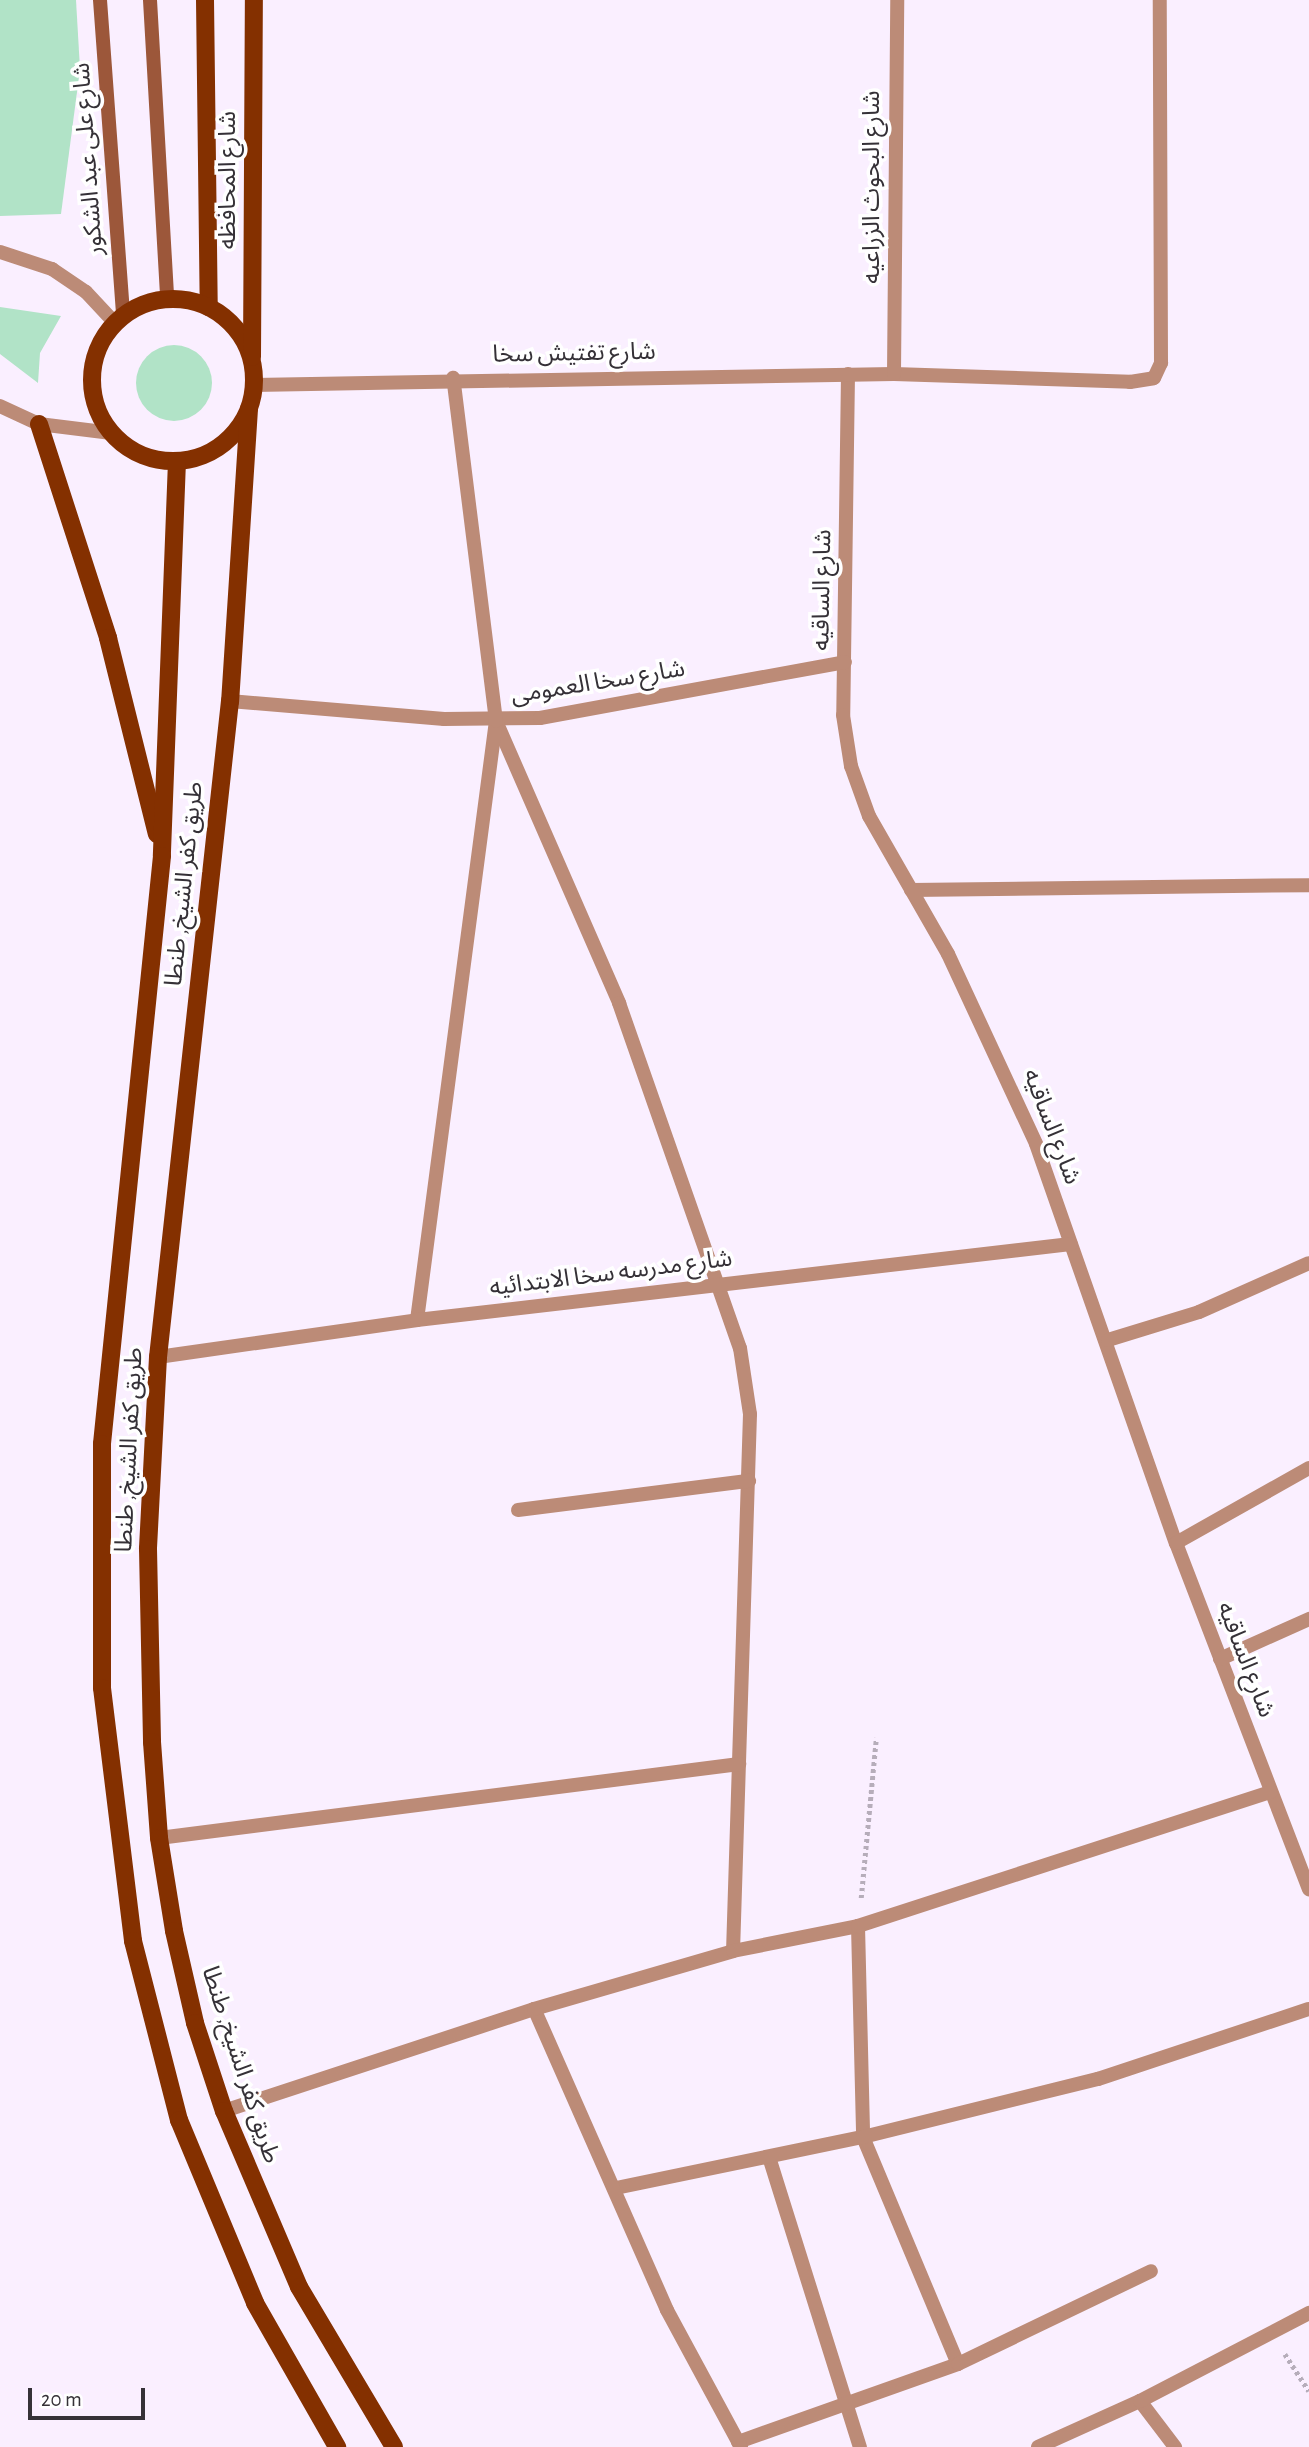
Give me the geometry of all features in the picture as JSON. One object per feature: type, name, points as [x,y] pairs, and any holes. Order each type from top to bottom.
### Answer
[{"type":"main road","name":"شارع على عبد الشكور","points":[[100,0],[119,319]]},
{"type":"main road","points":[[150,0],[167,298]]},
{"type":"main road","name":"شارع المحافظه","points":[[205,0],[209,307]]},
{"type":"main road","name":"شارع المحافظه","points":[[252,360],[254,0]]},
{"type":"main road","points":[[167,298],[209,307],[237,329],[252,360],[254,385],[249,409],[221,446],[177,461],[153,459],[111,433],[96,407],[91,377],[97,348],[119,319],[167,298]]},
{"type":"main road","name":"طريق كفر الشيخ, طنطا","points":[[249,409],[230,701],[158,1357],[148,1646],[159,1838],[174,1931],[195,2023],[224,2111],[299,2287],[394,2447]]},
{"type":"main road","points":[[39,424],[108,638],[162,856]]},
{"type":"main road","name":"طريق كفر الشيخ, طنطا","points":[[177,461],[162,856],[102,1444],[99,1607],[109,1769],[132,1941],[178,2120],[255,2303],[337,2447]]},
{"type":"street","name":"شارع البحوث الزراعيه","points":[[894,374],[897,0]]},
{"type":"street","name":"شارع تفتيش سخا","points":[[254,385],[453,378],[848,374],[1130,382],[1154,378],[1161,363],[1160,0]]},
{"type":"street","points":[[0,252],[52,270],[86,292],[119,319]]},
{"type":"street","name":"شارع الساقيه","points":[[848,374],[843,715],[851,766],[869,817],[995,1048],[1036,1144],[1108,1340],[1176,1543],[1309,1889]]},
{"type":"street","points":[[416,1320],[496,721],[453,378]]},
{"type":"street","points":[[0,407],[39,424],[111,433]]},
{"type":"street","name":"شارع سخا العمومى","points":[[230,701],[496,721],[583,713],[845,662]]},
{"type":"street","points":[[496,721],[619,1003],[720,1284],[740,1348],[750,1414],[733,1951]]},
{"type":"street","points":[[911,890],[1309,885]]},
{"type":"street","name":"شارع مدرسه سخا الابتدائيه","points":[[158,1357],[416,1320],[1071,1244]]},
{"type":"street","points":[[1108,1340],[1199,1312],[1309,1263]]},
{"type":"street","points":[[1176,1543],[1309,1468]]},
{"type":"street","points":[[518,1510],[749,1481]]},
{"type":"street","points":[[1220,1659],[1309,1619]]},
{"type":"street","points":[[159,1838],[739,1764]]},
{"type":"street","points":[[224,2111],[534,2009],[733,1951],[858,1926],[1271,1792]]},
{"type":"street","points":[[858,1926],[863,2137],[958,2364]]},
{"type":"street","points":[[534,2009],[667,2311],[739,2444],[958,2364],[1151,2272]]},
{"type":"street","points":[[615,2188],[863,2137],[1098,2079],[1309,2009]]},
{"type":"street","points":[[769,2157],[860,2447]]},
{"type":"street","points":[[1038,2447],[1140,2400],[1309,2313]]},
{"type":"street","points":[[1140,2400],[1175,2447]]},
{"type":"path","points":[[858,1926],[876,1738]]},
{"type":"path","points":[[1272,2334],[1309,2391]]},
{"type":"green space","points":[[0,0],[76,0],[80,69],[61,214],[0,216]]},
{"type":"green space","points":[[0,307],[61,316],[40,353],[38,383],[0,354]]},
{"type":"green space","points":[[174,345],[189,348],[201,356],[209,368],[212,383],[209,398],[201,410],[189,418],[174,421],[159,418],[147,410],[139,398],[136,383],[139,368],[147,356],[159,348]]}]
